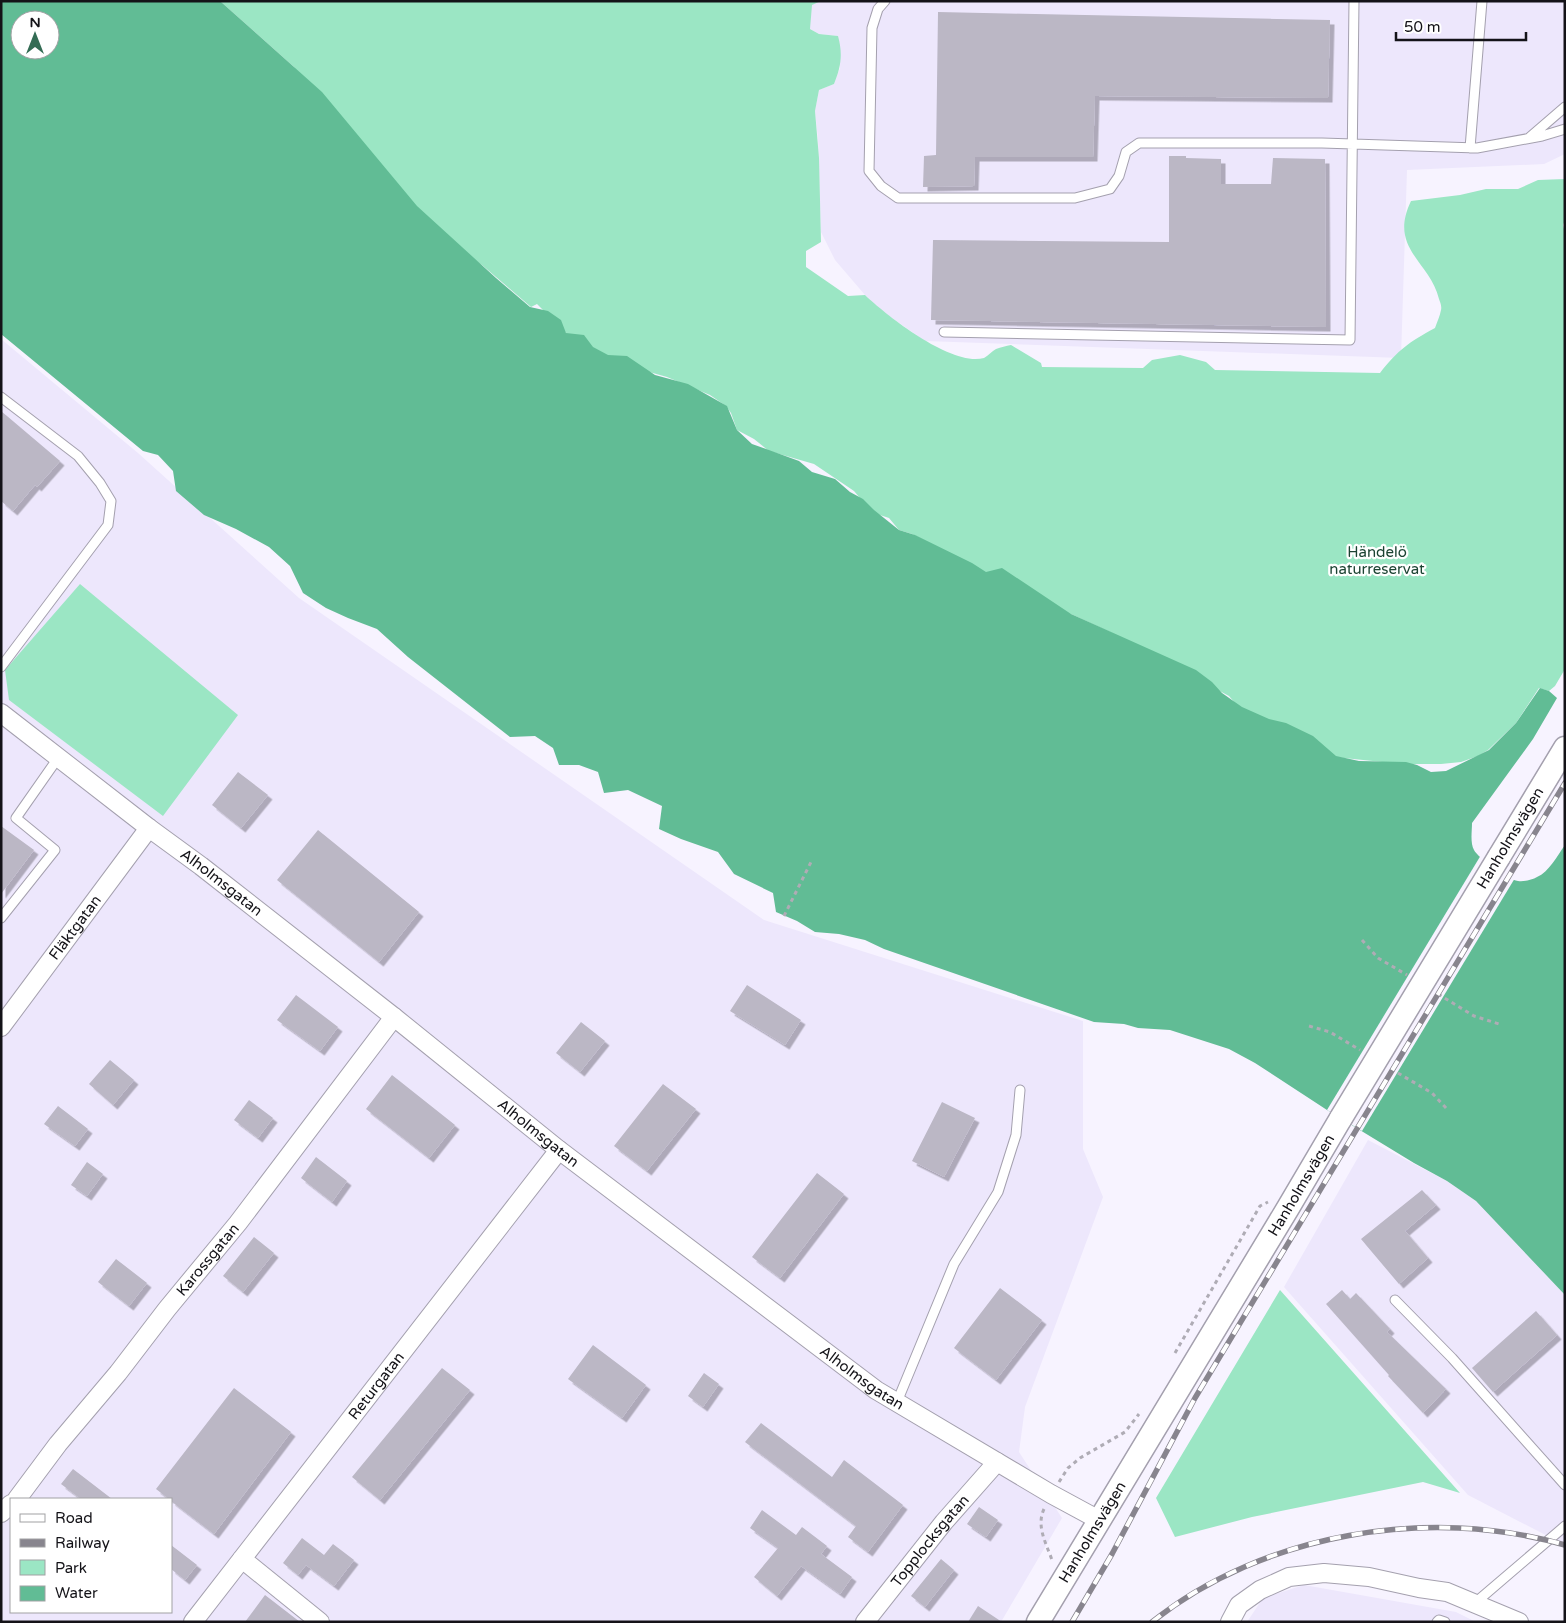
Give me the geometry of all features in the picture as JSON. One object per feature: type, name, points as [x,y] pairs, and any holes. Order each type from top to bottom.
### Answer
[{"type":"street","name":"Alholmsgatan","points":[[1,713],[394,1017],[559,1150],[876,1390],[1051,1494],[1099,1520]]},
{"type":"street","name":"Hanholmsvägen","points":[[1038,1622],[1288,1208],[1340,1118],[1565,748]]},
{"type":"street","name":"Fläktgatan","points":[[1,1027],[149,828]]},
{"type":"street","name":"Karossgatan","points":[[18,1498],[58,1444],[118,1374],[167,1309],[238,1224],[394,1017]]},
{"type":"street","name":"Returgatan","points":[[192,1622],[559,1150]]},
{"type":"street","name":"Topplocksgatan","points":[[865,1622],[944,1522],[997,1462]]},
{"type":"street","points":[[242,1559],[320,1622]]},
{"type":"street","points":[[1230,1622],[1239,1605],[1260,1590],[1289,1577],[1324,1572],[1369,1577],[1447,1592],[1519,1622]]},
{"type":"lane","points":[[885,1],[878,9],[872,28],[869,171],[881,186],[898,198],[1074,198],[1110,189],[1119,176],[1126,152],[1139,143],[1351,144],[1477,148],[1529,138],[1565,128]]},
{"type":"lane","points":[[944,332],[1350,340],[1354,1]]},
{"type":"lane","points":[[1470,148],[1482,1]]},
{"type":"lane","points":[[1529,138],[1565,107]]},
{"type":"lane","points":[[1,397],[78,456],[100,483],[110,501],[108,525],[1,667]]},
{"type":"lane","points":[[1,918],[55,850],[16,818],[58,758]]},
{"type":"lane","points":[[897,1402],[954,1264],[998,1192],[1016,1135],[1020,1090]]},
{"type":"lane","points":[[1395,1300],[1452,1358],[1565,1485]]},
{"type":"lane","points":[[1475,1603],[1565,1526]]},
{"type":"lane","points":[[1437,1622],[1439,1620],[1445,1622]]},
{"type":"path","points":[[784,916],[811,862]]},
{"type":"path","points":[[1174,1356],[1260,1206],[1270,1200]]},
{"type":"path","points":[[1052,1565],[1052,1559],[1043,1536],[1040,1518],[1051,1494],[1068,1468],[1080,1458],[1125,1432],[1140,1412]]},
{"type":"shaded area","points":[[821,1],[1565,1],[1565,154],[1544,164],[1407,170],[1401,358],[925,341],[882,311],[865,295],[835,260],[821,232],[818,139],[815,111],[819,90],[834,84],[840,68],[838,36],[819,34],[805,26],[812,4]]},
{"type":"shaded area","points":[[1,339],[138,453],[299,598],[764,920],[1083,1021],[1083,1149],[1103,1197],[1025,1407],[1019,1452],[1062,1518],[1001,1622],[1,1622]]},
{"type":"shaded area","points":[[1368,1140],[1447,1181],[1476,1201],[1565,1295],[1565,1545],[1468,1495],[1284,1287]]},
{"type":"shaded area","points":[[1304,1585],[1456,1612],[1476,1622],[1247,1622],[1263,1598]]},
{"type":"green space","name":"Händelö naturreservat","points":[[220,1],[821,1],[812,5],[810,29],[819,34],[838,36],[840,60],[834,84],[819,90],[815,111],[819,158],[821,242],[806,251],[806,267],[848,296],[865,295],[904,327],[938,348],[971,359],[984,358],[996,349],[1011,345],[1041,363],[1042,367],[1143,368],[1152,360],[1180,355],[1206,362],[1215,370],[1380,373],[1405,347],[1435,328],[1441,310],[1441,304],[1428,274],[1407,243],[1404,231],[1405,217],[1411,201],[1460,195],[1486,189],[1518,189],[1538,180],[1565,179],[1565,220],[1563,225],[1565,233],[1565,669],[1555,686],[1549,691],[1539,688],[1516,723],[1488,750],[1478,756],[1461,762],[1441,764],[1402,764],[1334,757],[1242,711],[1229,696],[1110,632],[1071,614],[1063,613],[912,534],[899,530],[889,518],[877,514],[854,491],[814,464],[769,451],[754,439],[737,430],[731,413],[726,406],[710,395],[667,377],[607,360],[580,347],[537,304],[531,307],[482,265],[433,230],[304,83],[294,67]]},
{"type":"green space","points":[[80,584],[238,715],[163,816],[9,700],[5,670]]},
{"type":"green space","points":[[1280,1290],[1460,1493],[1423,1482],[1252,1517],[1175,1537],[1156,1498]]},
{"type":"water","points":[[1,1],[220,1],[322,92],[417,206],[530,307],[548,311],[561,320],[566,333],[584,335],[593,347],[608,355],[627,356],[655,375],[688,384],[727,406],[737,430],[752,444],[799,461],[812,472],[835,479],[850,492],[863,499],[899,530],[915,535],[972,563],[986,572],[1002,568],[1071,614],[1196,670],[1212,682],[1222,693],[1242,707],[1269,719],[1286,723],[1313,736],[1336,756],[1359,761],[1406,762],[1431,772],[1446,771],[1489,750],[1516,723],[1540,688],[1549,691],[1557,698],[1533,739],[1472,823],[1472,844],[1474,850],[1481,858],[1501,873],[1513,880],[1520,881],[1533,879],[1541,875],[1565,845],[1565,1295],[1476,1201],[1447,1181],[1414,1163],[1255,1063],[1229,1049],[1170,1030],[1094,1022],[884,949],[865,940],[839,934],[815,932],[797,921],[776,912],[773,893],[734,874],[718,852],[659,829],[662,806],[628,790],[604,793],[598,772],[579,765],[559,765],[553,748],[535,736],[510,737],[408,657],[377,629],[326,608],[303,593],[290,566],[269,547],[236,529],[204,515],[176,491],[173,471],[158,455],[143,451],[1,334]]},
{"type":"pier","points":[[1481,855],[1515,878],[1362,1131],[1327,1110]]},
{"type":"building","points":[[938,12],[1330,20],[1328,98],[1095,96],[1093,157],[975,157],[974,186],[923,187],[924,156],[936,155]]},
{"type":"building","points":[[1169,156],[1221,159],[1221,184],[1271,184],[1273,158],[1325,159],[1326,327],[931,320],[933,240],[1169,242]]},
{"type":"building","points":[[1,411],[60,461],[37,487],[35,485],[13,511],[1,501]]},
{"type":"building","points":[[238,772],[268,795],[241,828],[212,805]]},
{"type":"building","points":[[1,826],[34,850],[1,894]]},
{"type":"building","points":[[318,830],[419,912],[379,962],[277,880]]},
{"type":"building","points":[[747,985],[801,1020],[785,1045],[730,1011]]},
{"type":"building","points":[[296,995],[338,1027],[320,1051],[277,1020]]},
{"type":"building","points":[[581,1022],[605,1041],[580,1072],[556,1053]]},
{"type":"building","points":[[110,1060],[134,1080],[113,1105],[89,1084]]},
{"type":"building","points":[[392,1075],[455,1125],[429,1158],[366,1109]]},
{"type":"building","points":[[663,1084],[696,1109],[647,1171],[614,1146]]},
{"type":"building","points":[[249,1100],[273,1118],[258,1138],[234,1120]]},
{"type":"building","points":[[942,1102],[975,1118],[944,1177],[912,1161]]},
{"type":"building","points":[[58,1106],[88,1129],[75,1146],[44,1124]]},
{"type":"building","points":[[316,1157],[347,1181],[332,1202],[301,1178]]},
{"type":"building","points":[[87,1162],[103,1174],[87,1196],[71,1185]]},
{"type":"building","points":[[817,1173],[844,1194],[780,1278],[752,1257]]},
{"type":"building","points":[[1422,1190],[1436,1205],[1405,1231],[1428,1258],[1399,1284],[1361,1239]]},
{"type":"building","points":[[254,1237],[274,1253],[243,1292],[223,1276]]},
{"type":"building","points":[[116,1259],[147,1283],[129,1306],[98,1282]]},
{"type":"building","points":[[1000,1288],[1042,1320],[996,1380],[954,1348]]},
{"type":"building","points":[[1342,1290],[1350,1299],[1356,1293],[1390,1329],[1387,1332],[1446,1389],[1423,1413],[1388,1376],[1326,1304]]},
{"type":"building","points":[[1536,1311],[1557,1335],[1493,1392],[1472,1368]]},
{"type":"building","points":[[593,1345],[646,1385],[622,1418],[568,1379]]},
{"type":"building","points":[[442,1368],[470,1390],[380,1500],[352,1477]]},
{"type":"building","points":[[704,1373],[719,1384],[703,1407],[688,1396]]},
{"type":"building","points":[[234,1388],[291,1432],[214,1534],[172,1502],[172,1498],[168,1498],[156,1489]]},
{"type":"building","points":[[761,1423],[832,1477],[844,1460],[903,1505],[868,1552],[848,1537],[856,1526],[745,1442]]},
{"type":"building","points":[[73,1469],[111,1498],[80,1498],[61,1484]]},
{"type":"building","points":[[979,1507],[998,1520],[986,1537],[967,1524]]},
{"type":"building","points":[[762,1510],[796,1535],[802,1527],[827,1546],[821,1554],[852,1577],[840,1594],[801,1566],[777,1596],[754,1577],[778,1548],[750,1528]]},
{"type":"building","points":[[302,1538],[324,1555],[333,1544],[354,1560],[334,1586],[306,1565],[298,1575],[283,1563]]},
{"type":"building","points":[[172,1546],[197,1565],[185,1580],[172,1570]]},
{"type":"building","points":[[941,1559],[954,1570],[925,1607],[911,1596]]},
{"type":"building","points":[[265,1595],[300,1622],[245,1622]]},
{"type":"building","points":[[978,1606],[1002,1622],[968,1622]]},
{"type":"railway","points":[[1072,1622],[1112,1554],[1195,1398],[1565,783]]},
{"type":"railway","points":[[1152,1622],[1196,1592],[1244,1567],[1296,1548],[1349,1536],[1404,1529],[1459,1528],[1513,1533],[1565,1545]]}]
